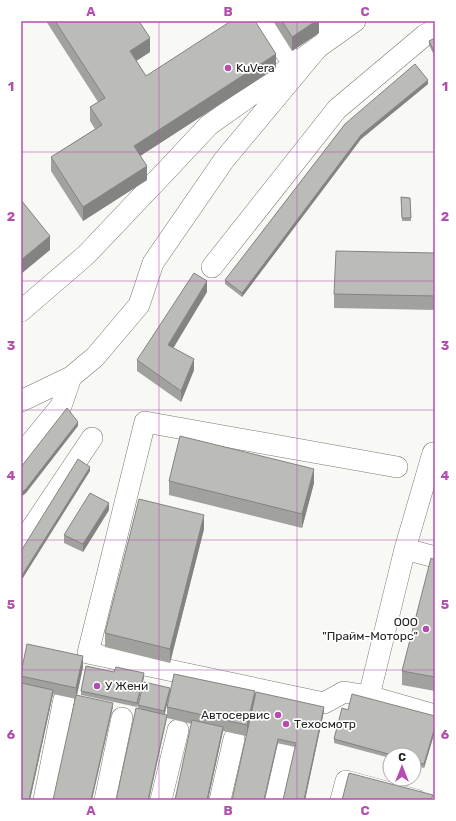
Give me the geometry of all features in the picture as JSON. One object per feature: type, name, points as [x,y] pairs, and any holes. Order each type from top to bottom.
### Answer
[{"type":"lane","points":[[263,21],[294,64]]},
{"type":"lane","points":[[21,311],[86,255],[209,125],[294,64],[324,35],[355,21]]},
{"type":"lane","points":[[212,267],[337,108],[425,35],[435,30]]},
{"type":"lane","points":[[21,401],[71,377],[95,357],[140,305],[153,263],[224,160],[324,35]]},
{"type":"lane","points":[[21,455],[61,406],[71,377]]},
{"type":"lane","points":[[397,467],[146,422],[88,653],[324,703],[341,703],[344,692],[370,696],[435,715]]},
{"type":"lane","points":[[21,544],[92,438]]},
{"type":"lane","points":[[370,696],[406,549],[433,453],[435,454]]},
{"type":"lane","points":[[406,549],[435,557]]},
{"type":"lane","points":[[44,800],[64,698]]},
{"type":"lane","points":[[105,800],[122,718]]},
{"type":"lane","points":[[162,800],[178,730]]},
{"type":"lane","points":[[220,800],[234,739]]},
{"type":"lane","points":[[273,800],[285,749]]},
{"type":"lane","points":[[341,800],[346,781],[416,800]]},
{"type":"building","points":[[55,21],[139,21],[150,38],[130,51],[146,76],[231,21],[255,21],[276,54],[134,146],[147,166],[83,207],[51,157],[102,125],[90,107],[105,98]]},
{"type":"building","points":[[282,21],[316,21],[292,37]]},
{"type":"building","points":[[435,38],[435,53],[429,41]]},
{"type":"building","points":[[415,64],[428,80],[361,135],[242,293],[225,280],[345,124]]},
{"type":"building","points":[[401,197],[410,198],[411,218],[402,218]]},
{"type":"building","points":[[21,200],[50,236],[21,260]]},
{"type":"building","points":[[336,251],[435,253],[435,296],[334,294]]},
{"type":"building","points":[[194,273],[207,281],[168,345],[194,359],[181,391],[137,360]]},
{"type":"building","points":[[67,408],[78,422],[26,489],[21,493],[21,467]]},
{"type":"building","points":[[180,436],[314,469],[302,514],[169,481]]},
{"type":"building","points":[[78,459],[90,467],[21,577],[21,551]]},
{"type":"building","points":[[90,493],[109,503],[83,544],[64,535]]},
{"type":"building","points":[[139,499],[204,515],[170,649],[105,633]]},
{"type":"building","name":"ООО \"Прайм-Моторс\"","points":[[431,558],[435,560],[435,677],[402,671]]},
{"type":"building","points":[[27,644],[83,656],[76,688],[21,676]]},
{"type":"building","points":[[86,666],[114,672],[116,667],[144,673],[137,703],[81,691]]},
{"type":"building","points":[[174,674],[255,691],[247,725],[167,707]]},
{"type":"building","points":[[144,682],[170,688],[164,711],[138,705]]},
{"type":"building","points":[[21,683],[53,690],[29,800],[21,800]]},
{"type":"building","points":[[256,692],[324,707],[304,800],[283,800],[296,743],[278,739],[264,800],[232,800]]},
{"type":"building","points":[[352,694],[435,716],[435,727],[424,764],[422,763],[422,747],[382,747],[382,752],[334,739],[342,708],[348,710]]},
{"type":"building","points":[[76,695],[113,703],[91,800],[53,800]]},
{"type":"building","points":[[136,708],[167,715],[148,800],[116,800]]},
{"type":"building","points":[[192,720],[223,727],[207,800],[175,800]]},
{"type":"building","points":[[349,773],[382,782],[382,787],[402,787],[433,795],[431,800],[342,800]]},
{"type":"place","name":"KuVera","points":[[228,68]]},
{"type":"place","name":"ООО \"Прайм-Моторс\"","points":[[426,629]]},
{"type":"place","name":"У Жени","points":[[97,686]]},
{"type":"place","name":"Автосервис","points":[[278,715]]},
{"type":"place","name":"Техосмотр","points":[[286,724]]}]
